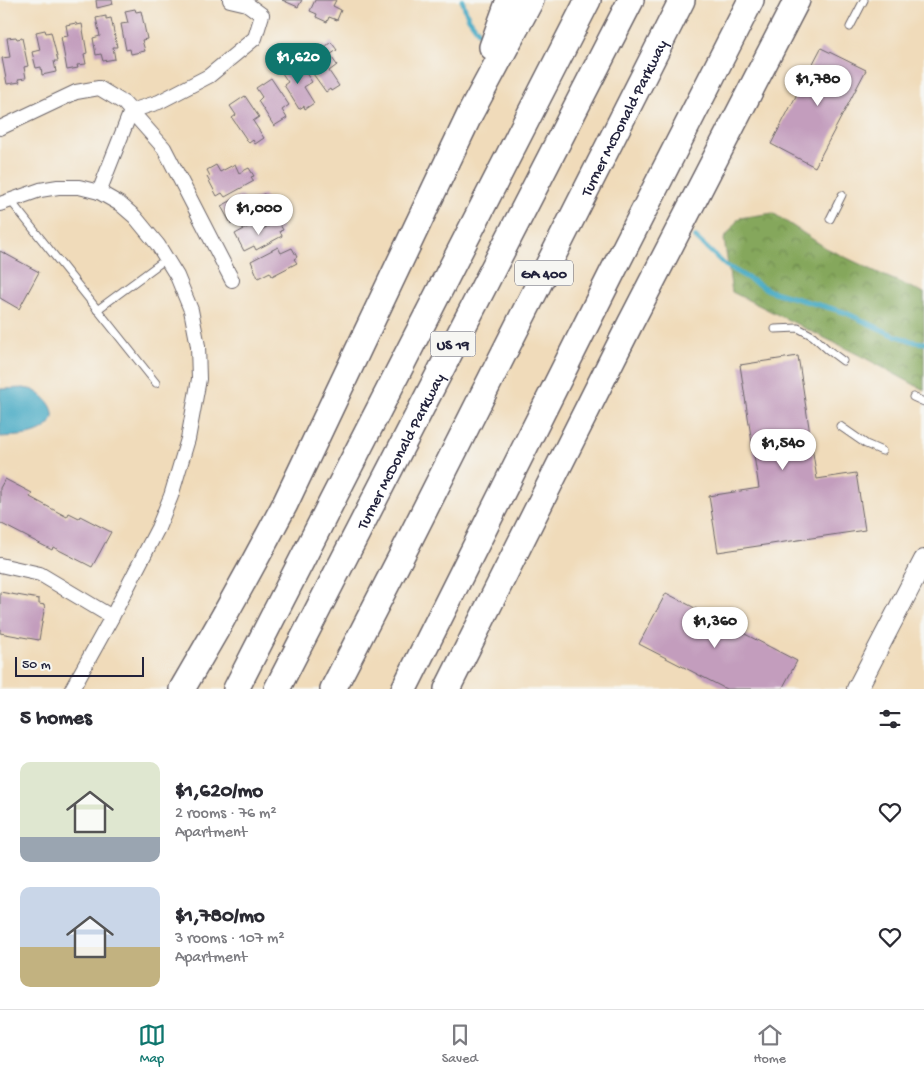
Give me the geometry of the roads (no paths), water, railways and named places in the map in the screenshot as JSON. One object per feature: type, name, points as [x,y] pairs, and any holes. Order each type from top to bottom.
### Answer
[{"type":"highway","points":[[471,112],[508,0]]},
{"type":"highway","points":[[182,689],[256,560],[285,504],[471,112],[532,0]]},
{"type":"highway","points":[[236,689],[588,0]]},
{"type":"highway","name":"Turner McDonald Parkway","points":[[277,689],[631,0]]},
{"type":"highway","name":"Turner McDonald Parkway","points":[[333,689],[412,537],[682,0]]},
{"type":"highway","points":[[404,689],[751,0]]},
{"type":"highway","points":[[448,689],[630,324],[797,0]]},
{"type":"street","points":[[131,111],[160,102],[209,76],[255,38],[262,15],[247,4],[230,0]]},
{"type":"street","points":[[0,128],[76,92],[99,88],[124,103],[164,148],[232,280]]},
{"type":"street","points":[[99,192],[131,111]]},
{"type":"street","points":[[5,202],[40,190],[58,187],[79,187],[99,192],[120,204],[135,217],[158,245],[177,276],[190,310],[198,346],[200,379],[188,439],[171,496],[158,528],[112,618],[72,689]]},
{"type":"street","points":[[857,689],[924,560]]},
{"type":"street","points":[[0,564],[40,574],[112,618]]},
{"type":"lane","points":[[850,27],[864,0]]},
{"type":"lane","points":[[830,219],[842,195]]},
{"type":"lane","points":[[5,202],[156,383]]},
{"type":"lane","points":[[97,310],[166,259]]},
{"type":"lane","points":[[775,328],[798,328],[813,336],[843,361]]},
{"type":"lane","points":[[913,397],[924,402]]},
{"type":"lane","points":[[840,426],[866,444],[882,451]]},
{"type":"water","points":[[24,388],[34,390],[46,399],[52,410],[52,421],[42,430],[32,434],[0,437],[0,389]]},
{"type":"waterway","points":[[462,0],[468,17],[486,42]]},
{"type":"waterway","points":[[695,237],[725,265],[770,291],[844,312],[891,334],[924,343]]}]
